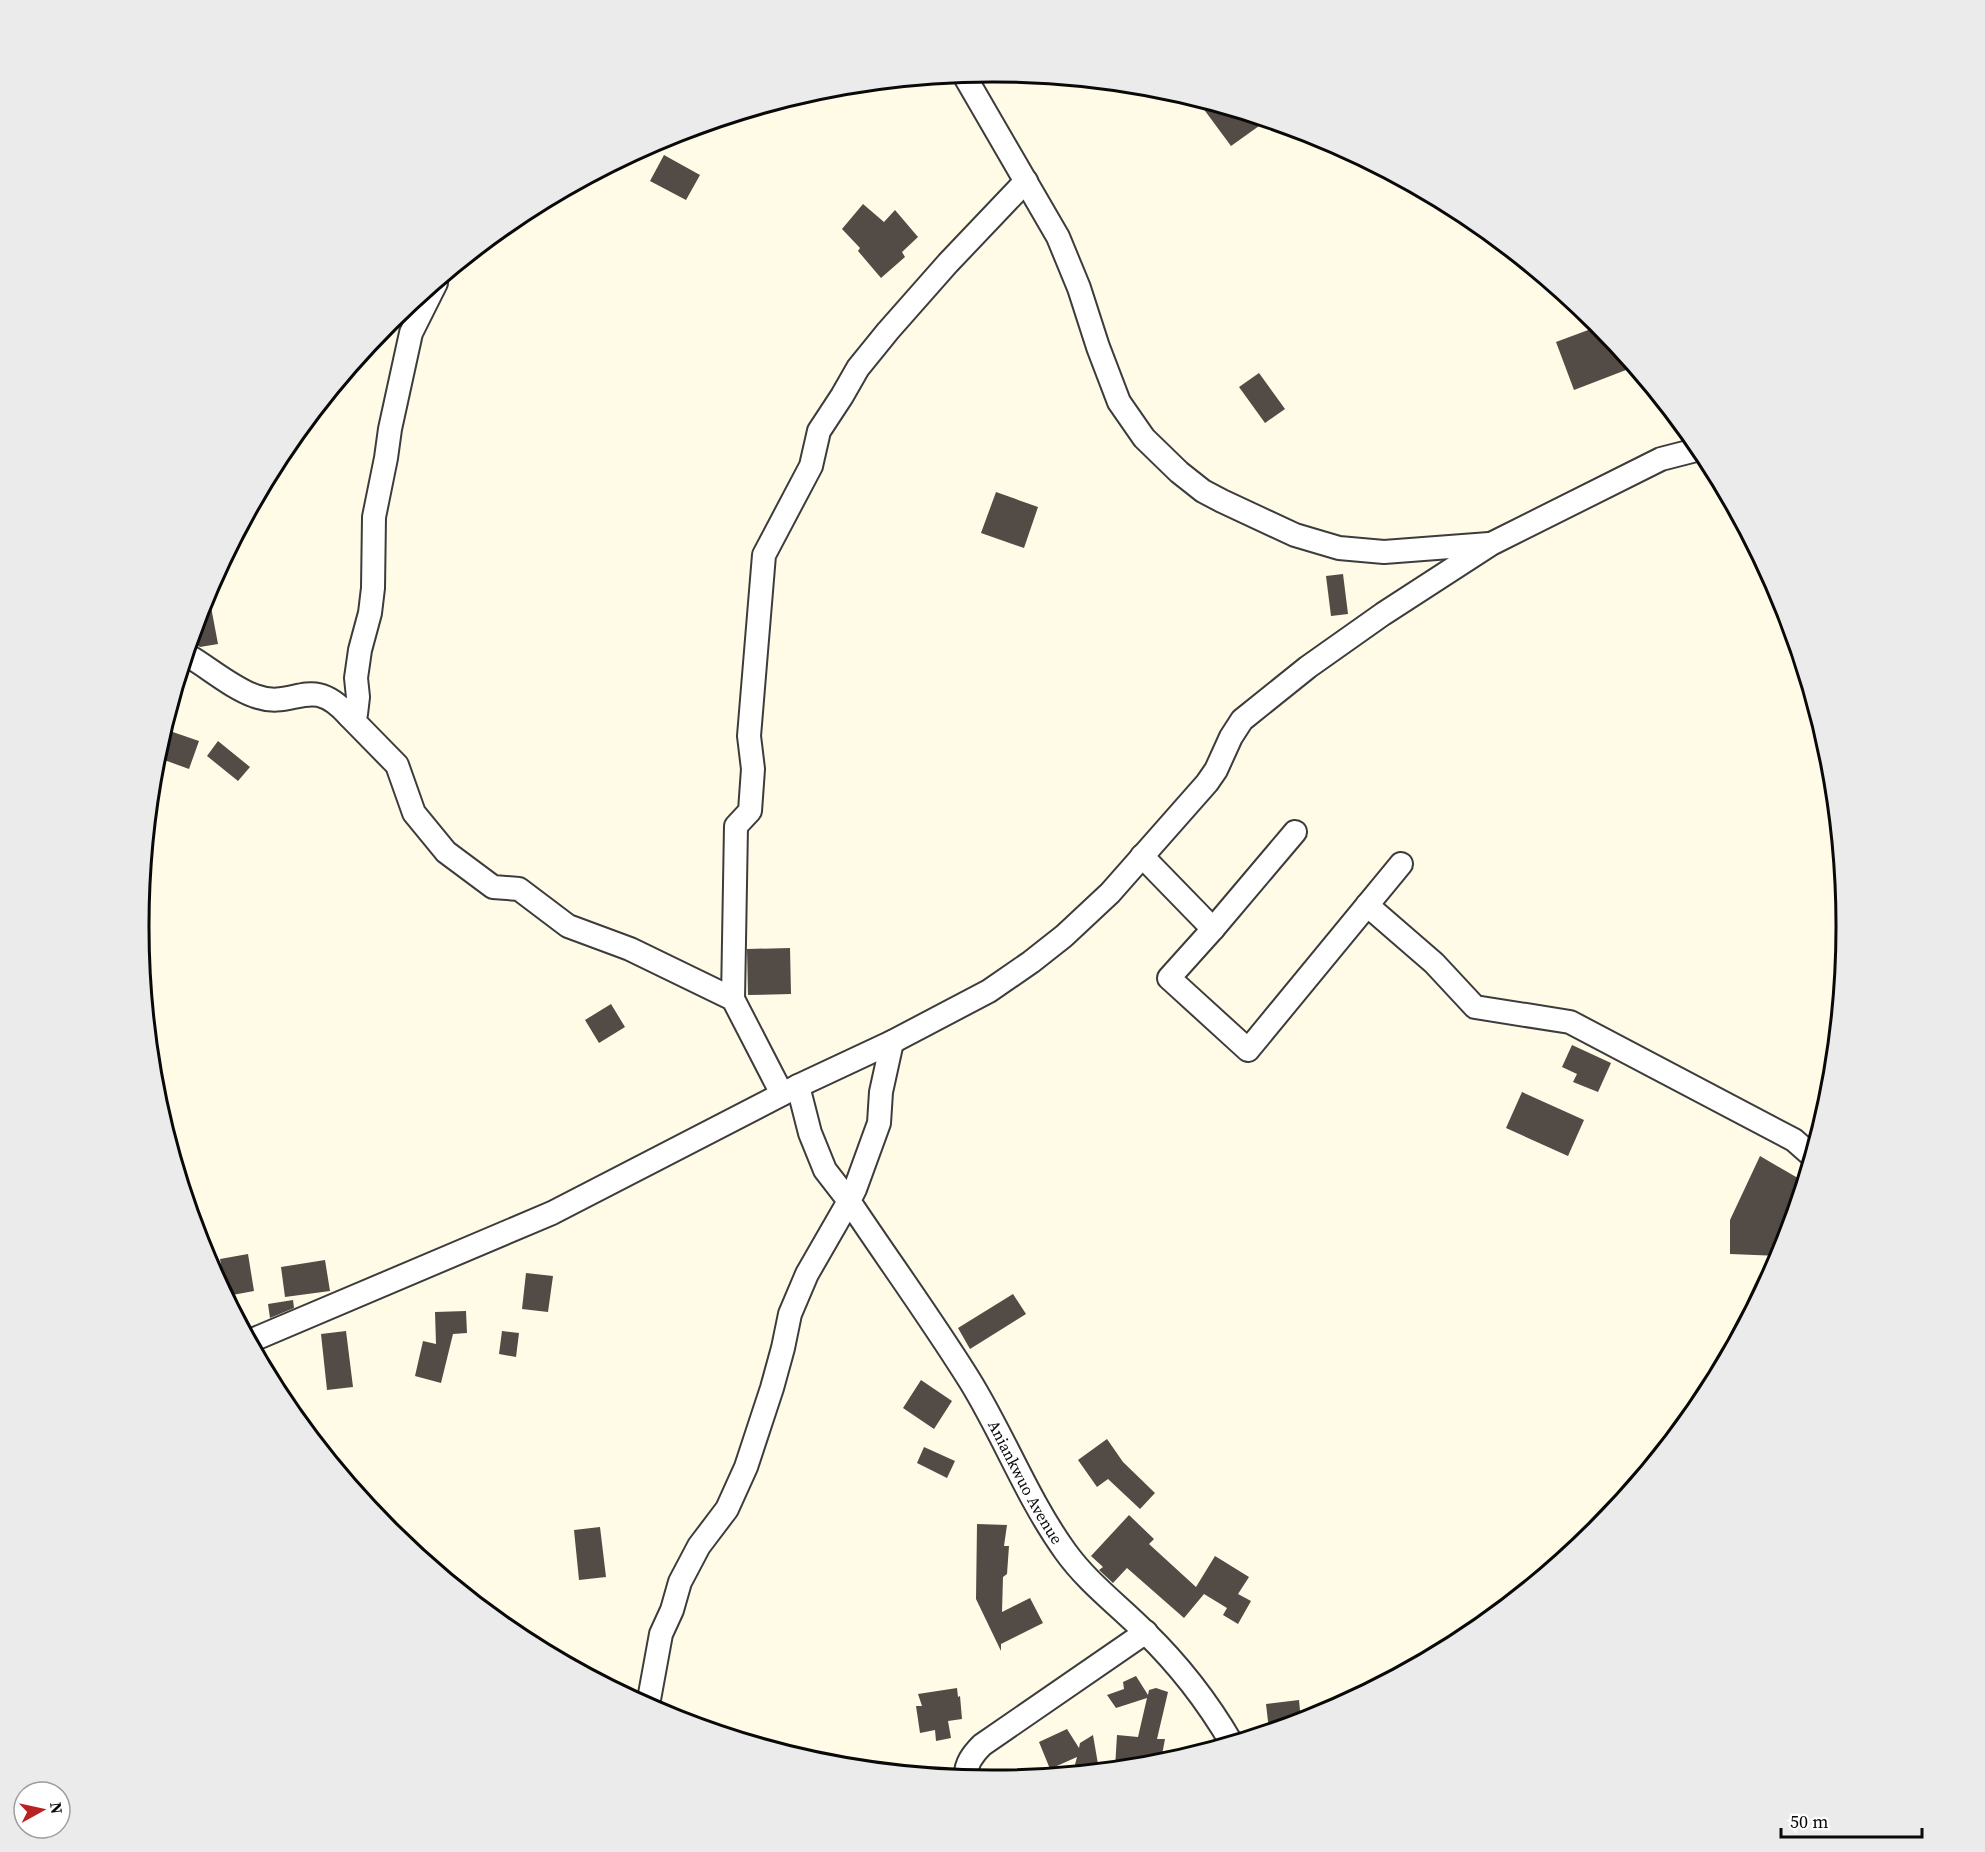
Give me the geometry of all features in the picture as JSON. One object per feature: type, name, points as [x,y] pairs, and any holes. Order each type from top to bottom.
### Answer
[{"type":"street","points":[[969,83],[1058,237],[1079,288],[1119,402],[1144,438],[1179,472],[1203,491],[1222,501],[1295,535],[1339,548],[1384,552],[1491,544]]},
{"type":"street","points":[[193,659],[253,696],[277,700],[304,693],[325,695],[397,765],[414,813],[446,852],[483,880],[493,887],[519,889],[568,926],[630,949],[734,999],[736,826],[750,811],[753,769],[749,736],[764,555],[811,466],[819,430],[858,368],[925,288],[1026,181]]},
{"type":"street","points":[[349,716],[356,714],[358,708],[356,678],[373,588],[374,517],[390,429],[411,333],[427,300]]},
{"type":"street","points":[[257,1338],[552,1213],[790,1090],[892,1042],[989,991],[1064,936],[1110,893],[1207,783],[1216,770],[1231,736],[1242,720],[1308,667],[1364,627],[1491,544],[1660,459],[1690,452]]},
{"type":"street","points":[[1294,832],[1169,978],[1248,1050],[1401,864]]},
{"type":"street","points":[[1142,856],[1213,929]]},
{"type":"street","points":[[1367,905],[1434,963],[1475,1007],[1570,1022],[1794,1140],[1805,1150]]},
{"type":"street","name":"Aniankwuo Avenue","points":[[734,999],[790,1090],[825,1170],[849,1201],[970,1381],[1044,1519],[1066,1552],[1087,1577],[1146,1632],[1175,1663],[1210,1707],[1227,1736]]},
{"type":"street","points":[[650,1696],[659,1643],[680,1582],[699,1546],[727,1509],[746,1467],[783,1348],[790,1314],[807,1274],[855,1189],[879,1123],[881,1092],[892,1042]]},
{"type":"street","points":[[967,1769],[972,1755],[982,1745],[1146,1632]]},
{"type":"building","points":[[1204,109],[1260,126],[1231,146]]},
{"type":"building","points":[[664,155],[700,175],[686,200],[650,181]]},
{"type":"building","points":[[863,204],[884,222],[895,210],[918,237],[902,252],[905,257],[881,278],[858,251],[860,248],[842,229]]},
{"type":"building","points":[[1589,330],[1626,370],[1574,390],[1556,342]]},
{"type":"building","points":[[1259,373],[1285,409],[1265,423],[1239,387]]},
{"type":"building","points":[[996,492],[1038,507],[1024,548],[981,533]]},
{"type":"building","points":[[1343,574],[1348,614],[1331,616],[1326,576]]},
{"type":"building","points":[[211,608],[218,644],[200,647],[198,645]]},
{"type":"building","points":[[172,732],[199,741],[189,769],[165,760]]},
{"type":"building","points":[[218,741],[250,767],[238,781],[207,756]]},
{"type":"building","points":[[790,948],[791,994],[748,995],[747,949]]},
{"type":"building","points":[[611,1004],[625,1027],[599,1043],[585,1020]]},
{"type":"building","points":[[1572,1045],[1611,1063],[1598,1092],[1573,1082],[1577,1074],[1562,1067]]},
{"type":"building","points":[[1522,1092],[1584,1120],[1568,1156],[1506,1128]]},
{"type":"building","points":[[1760,1156],[1797,1177],[1769,1256],[1730,1254],[1730,1220]]},
{"type":"building","points":[[248,1254],[254,1291],[234,1295],[220,1259]]},
{"type":"building","points":[[325,1260],[330,1291],[285,1297],[281,1267]]},
{"type":"building","points":[[526,1273],[553,1276],[548,1312],[522,1309]]},
{"type":"building","points":[[1013,1294],[1026,1314],[970,1349],[958,1328]]},
{"type":"building","points":[[293,1300],[294,1308],[270,1318],[268,1304]]},
{"type":"building","points":[[466,1311],[467,1333],[453,1334],[441,1383],[415,1376],[423,1341],[436,1344],[435,1312]]},
{"type":"building","points":[[346,1331],[353,1387],[327,1390],[321,1334]]},
{"type":"building","points":[[502,1331],[519,1333],[516,1357],[499,1354]]},
{"type":"building","points":[[921,1380],[952,1401],[934,1429],[903,1408]]},
{"type":"building","points":[[1107,1439],[1123,1462],[1155,1493],[1140,1509],[1108,1479],[1097,1487],[1078,1460]]},
{"type":"building","points":[[924,1447],[955,1461],[947,1478],[917,1463]]},
{"type":"building","points":[[1129,1515],[1154,1539],[1149,1544],[1196,1587],[1215,1556],[1249,1577],[1238,1594],[1251,1601],[1238,1624],[1223,1615],[1227,1608],[1204,1594],[1184,1618],[1127,1568],[1113,1583],[1099,1570],[1103,1567],[1091,1556]]},
{"type":"building","points":[[977,1524],[1007,1525],[1004,1546],[1009,1546],[1007,1574],[1003,1577],[1002,1612],[1030,1598],[1043,1623],[1001,1644],[1001,1651],[976,1599]]},
{"type":"building","points":[[600,1527],[606,1577],[579,1580],[574,1530]]},
{"type":"building","points":[[1136,1676],[1148,1695],[1149,1690],[1156,1688],[1168,1692],[1157,1739],[1165,1739],[1163,1752],[1115,1760],[1117,1735],[1138,1737],[1147,1698],[1116,1708],[1107,1695],[1124,1689],[1123,1682]]},
{"type":"building","points":[[957,1688],[962,1719],[948,1721],[951,1738],[936,1741],[935,1730],[920,1733],[916,1706],[922,1706],[918,1694]]},
{"type":"building","points":[[1299,1700],[1300,1711],[1268,1723],[1266,1704]]},
{"type":"building","points":[[1067,1729],[1079,1748],[1080,1743],[1093,1735],[1098,1763],[1075,1765],[1077,1757],[1050,1768],[1039,1742]]}]
